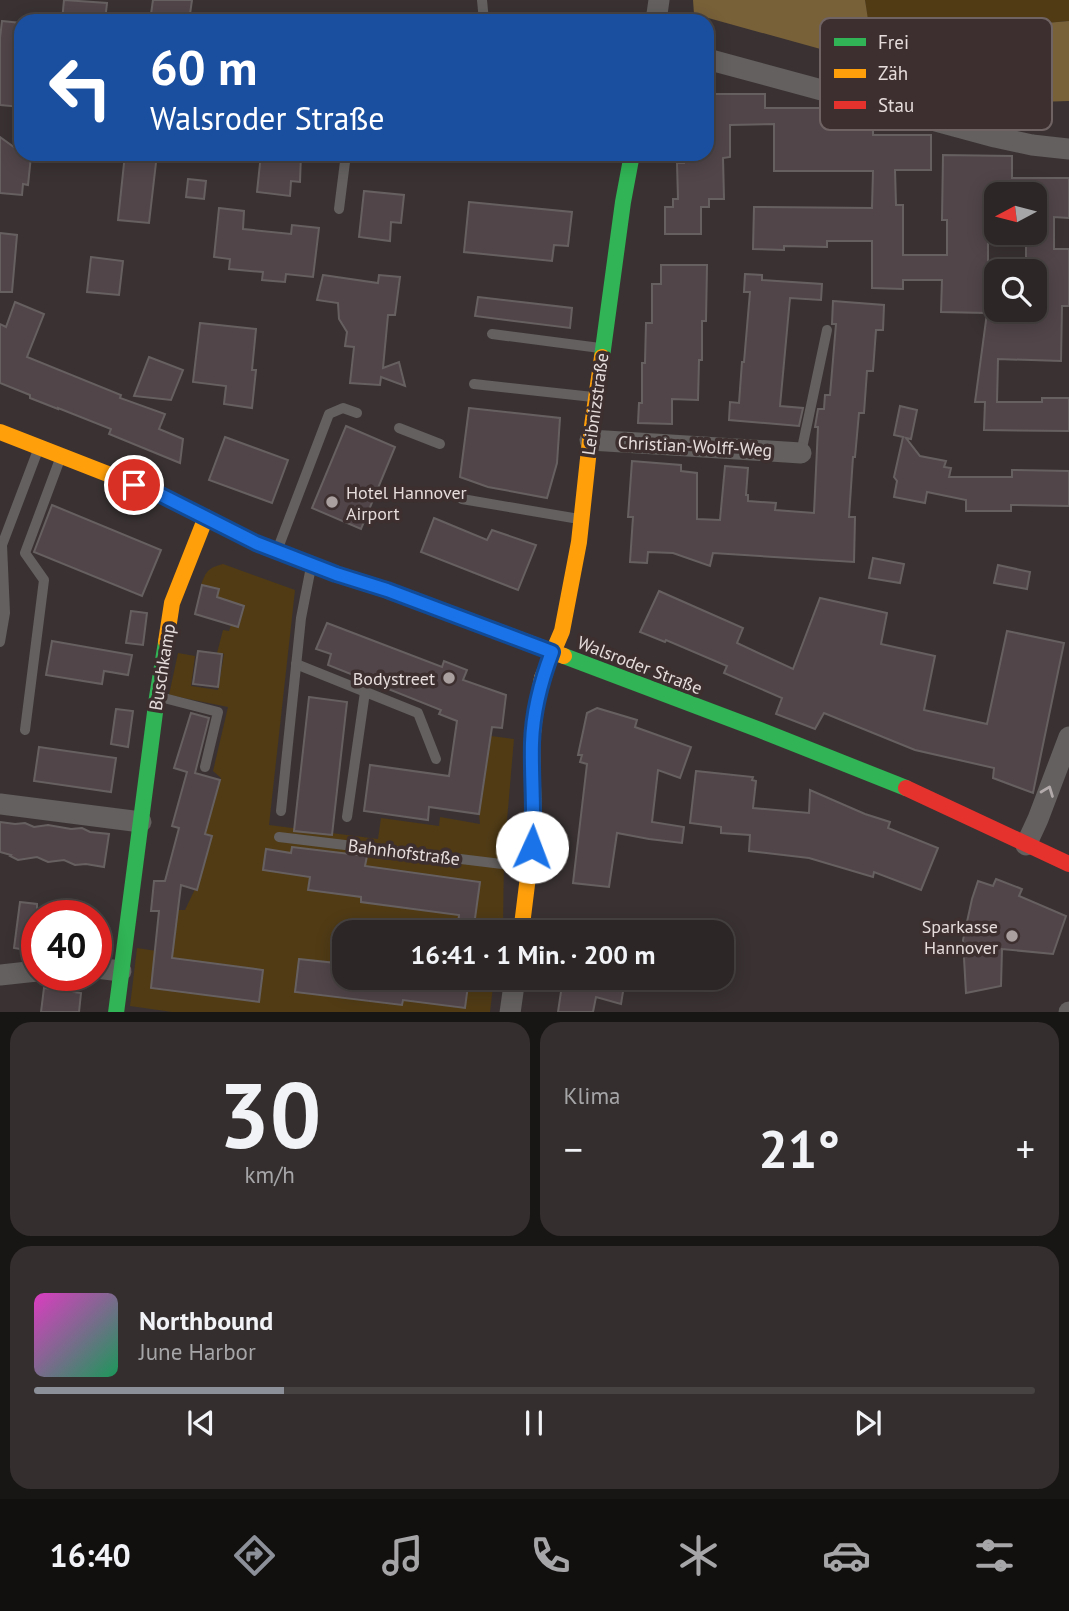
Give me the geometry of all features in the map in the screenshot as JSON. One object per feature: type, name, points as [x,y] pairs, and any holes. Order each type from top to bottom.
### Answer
[{"type":"street","points":[[714,61],[820,90]]},
{"type":"street","points":[[969,130],[1032,145],[1069,149]]},
{"type":"street","name":"Leibnizstraße","points":[[552,652],[562,631],[579,542],[590,440],[631,161]]},
{"type":"street","name":"Walsroder Straße","points":[[0,432],[159,494],[256,543],[760,730],[913,791],[1069,864]]},
{"type":"street","name":"Christian-Wolff-Weg","points":[[590,440],[801,453]]},
{"type":"street","name":"Buschkamp","points":[[116,1012],[157,697],[172,603],[206,517]]},
{"type":"street","points":[[523,920],[534,828],[532,743],[535,714],[542,678],[552,652]]},
{"type":"street","points":[[1026,845],[1069,737]]},
{"type":"street","points":[[0,803],[141,822]]},
{"type":"street","points":[[112,970],[121,971]]},
{"type":"street","points":[[0,975],[21,973]]},
{"type":"street","points":[[510,1012],[513,990]]},
{"type":"lane","points":[[339,209],[345,161]]},
{"type":"lane","points":[[801,453],[827,330]]},
{"type":"lane","points":[[492,334],[603,349]]},
{"type":"lane","points":[[474,384],[596,397]]},
{"type":"lane","points":[[277,551],[329,414],[343,408],[357,413]]},
{"type":"lane","points":[[399,428],[440,444]]},
{"type":"lane","points":[[0,642],[5,613],[1,545],[39,448]]},
{"type":"lane","points":[[25,730],[44,580],[25,554],[61,457]]},
{"type":"lane","points":[[462,499],[582,519]]},
{"type":"lane","points":[[281,811],[301,618],[312,565]]},
{"type":"lane","points":[[296,664],[418,713],[436,759]]},
{"type":"lane","points":[[347,817],[365,692]]},
{"type":"lane","points":[[157,697],[218,712],[205,767]]},
{"type":"lane","name":"Bahnhofstraße","points":[[279,837],[530,867]]},
{"type":"shaded area","points":[[693,0],[865,0],[868,18],[820,18],[820,49],[714,20],[714,14],[694,14]]},
{"type":"shaded area","points":[[865,0],[1069,0],[1069,21],[1052,23],[1052,18],[867,18]]},
{"type":"shaded area","points":[[1069,21],[1069,101],[1052,102],[1052,23]]},
{"type":"shaded area","points":[[223,564],[295,590],[269,825],[378,839],[381,818],[439,826],[440,817],[480,824],[479,814],[491,736],[514,739],[504,855],[503,920],[332,920],[332,990],[493,990],[490,1012],[172,1012],[130,1006],[137,948],[170,953],[175,910],[185,910],[195,889],[210,837],[205,835],[221,778],[213,771],[228,707],[169,695],[178,653],[195,656],[191,686],[218,690],[224,654],[217,653],[223,630],[229,631],[231,625],[238,626],[244,606],[217,597],[219,589],[201,585],[208,571]]},
{"type":"building","points":[[64,0],[107,3],[106,14],[63,14]]},
{"type":"building","points":[[153,0],[192,0],[190,14],[151,14]]},
{"type":"building","points":[[2,21],[14,22],[14,106],[0,105]]},
{"type":"building","points":[[714,94],[765,94],[765,108],[820,108],[820,130],[873,130],[873,135],[931,135],[931,170],[895,170],[896,205],[903,205],[903,255],[947,255],[947,220],[942,220],[943,155],[1012,156],[1012,178],[1069,178],[1069,218],[1054,217],[1054,249],[1069,249],[1069,306],[1062,306],[1061,361],[998,359],[997,402],[1042,402],[1042,398],[1069,398],[1069,431],[984,430],[985,402],[975,402],[986,322],[1047,322],[1047,259],[1026,259],[1026,245],[1047,245],[1047,182],[984,182],[984,245],[988,245],[988,259],[984,259],[984,313],[941,312],[942,280],[903,280],[903,289],[872,288],[872,241],[827,241],[827,247],[784,246],[784,250],[753,249],[754,207],[872,208],[873,171],[774,171],[774,124],[730,125],[730,157],[723,158],[724,199],[709,199],[709,207],[701,207],[701,234],[665,234],[665,207],[673,207],[673,199],[678,199],[677,163],[714,161]]},
{"type":"building","points":[[0,137],[14,147],[14,161],[30,161],[28,185],[23,184],[22,195],[0,193]]},
{"type":"building","points":[[124,161],[156,161],[149,223],[118,220]]},
{"type":"building","points":[[260,161],[301,161],[300,182],[291,181],[290,196],[257,192]]},
{"type":"building","points":[[188,179],[206,181],[204,199],[186,197]]},
{"type":"building","points":[[364,191],[404,195],[401,223],[391,222],[390,241],[359,237]]},
{"type":"building","points":[[469,202],[572,212],[568,246],[554,245],[552,261],[464,252]]},
{"type":"building","points":[[219,208],[244,211],[243,229],[291,234],[292,225],[319,228],[313,277],[286,274],[285,282],[262,280],[263,272],[229,269],[230,259],[214,257]]},
{"type":"building","points":[[0,233],[17,235],[12,292],[0,292]]},
{"type":"building","points":[[91,257],[123,261],[119,295],[87,292]]},
{"type":"building","points":[[661,265],[707,265],[706,321],[702,321],[698,400],[672,399],[672,424],[638,423],[639,403],[642,403],[646,323],[652,323],[652,284],[661,284]]},
{"type":"building","points":[[745,274],[762,275],[762,280],[822,284],[821,300],[790,298],[780,406],[803,408],[799,426],[729,420],[730,402],[739,403],[744,362],[750,292],[744,292]]},
{"type":"building","points":[[323,275],[378,283],[379,275],[400,277],[395,315],[388,315],[383,368],[399,362],[405,386],[381,377],[380,385],[350,383],[354,347],[345,346],[347,332],[339,319],[338,303],[317,300]]},
{"type":"building","points":[[478,297],[572,308],[570,328],[475,316]]},
{"type":"building","points":[[833,301],[884,305],[883,330],[876,330],[873,371],[867,371],[864,413],[859,413],[853,457],[849,517],[855,517],[854,562],[713,553],[710,566],[673,553],[648,552],[647,563],[630,562],[633,517],[628,517],[632,461],[681,465],[681,471],[697,473],[697,519],[720,520],[725,466],[748,468],[748,501],[776,503],[775,510],[814,513],[818,427],[815,427],[818,409],[824,409],[825,395],[830,395],[836,324],[832,324]]},
{"type":"building","points":[[15,302],[44,314],[27,357],[121,395],[120,398],[165,414],[159,429],[183,439],[180,463],[109,434],[111,429],[30,398],[30,395],[0,383],[0,324],[6,327]]},
{"type":"building","points":[[200,323],[256,329],[252,408],[224,404],[226,386],[193,382]]},
{"type":"building","points":[[149,357],[183,370],[171,400],[134,396]]},
{"type":"building","points":[[900,406],[917,410],[911,439],[906,438],[920,456],[946,461],[944,467],[951,468],[949,477],[1012,477],[1012,470],[1069,471],[1069,506],[1011,505],[1011,511],[966,511],[966,500],[927,492],[925,503],[894,497],[897,481],[894,477],[903,437],[894,435]]},
{"type":"building","points":[[469,408],[560,418],[557,463],[547,498],[488,487],[460,477]]},
{"type":"building","points":[[346,426],[395,447],[361,529],[312,508]]},
{"type":"building","points":[[225,437],[288,460],[272,503],[209,480]]},
{"type":"building","points":[[52,505],[161,550],[142,596],[34,552]]},
{"type":"building","points":[[434,518],[487,540],[492,530],[536,545],[518,590],[421,552]]},
{"type":"building","points":[[873,558],[904,564],[900,583],[869,578]]},
{"type":"building","points":[[998,565],[1030,572],[1027,589],[994,583]]},
{"type":"building","points":[[202,585],[219,589],[217,597],[244,606],[238,627],[195,614]]},
{"type":"building","points":[[659,591],[743,628],[737,643],[793,669],[820,598],[887,613],[881,644],[935,656],[924,710],[987,724],[1007,631],[1064,643],[1033,793],[993,778],[994,768],[915,750],[824,713],[815,729],[776,714],[782,698],[724,673],[727,666],[640,632]]},
{"type":"building","points":[[131,611],[147,613],[143,645],[126,643]]},
{"type":"building","points":[[327,623],[442,667],[444,661],[467,670],[463,680],[506,695],[502,728],[492,727],[479,814],[429,807],[428,820],[364,811],[370,765],[449,776],[457,721],[439,714],[441,710],[328,665],[331,654],[316,649]]},
{"type":"building","points":[[52,641],[132,655],[128,675],[104,671],[102,684],[46,675]]},
{"type":"building","points":[[198,651],[222,654],[218,687],[193,684]]},
{"type":"building","points":[[309,697],[347,702],[332,835],[294,831]]},
{"type":"building","points":[[597,708],[637,720],[635,727],[691,747],[680,778],[658,770],[652,822],[684,827],[682,843],[617,833],[609,887],[573,883],[587,764],[580,762],[582,755],[578,755],[587,713]]},
{"type":"building","points":[[116,709],[133,711],[128,747],[111,744]]},
{"type":"building","points":[[191,713],[209,718],[195,773],[220,780],[205,834],[212,836],[197,890],[181,885],[172,958],[263,970],[259,1002],[151,988],[159,911],[151,911],[154,881],[165,881],[179,828],[172,826],[187,772],[174,768]]},
{"type":"building","points":[[39,747],[116,758],[111,792],[34,781]]},
{"type":"building","points":[[696,771],[753,777],[752,780],[756,781],[753,808],[809,813],[810,790],[890,822],[888,828],[938,848],[921,890],[874,872],[873,877],[809,858],[749,851],[750,835],[721,833],[721,827],[690,823]]},
{"type":"building","points":[[0,822],[25,823],[34,827],[48,825],[82,828],[90,832],[109,834],[104,867],[75,865],[64,860],[48,862],[37,857],[18,860],[0,852]]},
{"type":"building","points":[[292,847],[367,856],[365,866],[480,882],[475,920],[458,920],[459,915],[361,902],[361,897],[308,890],[310,877],[263,870],[266,849],[291,853]]},
{"type":"building","name":"Sparkasse Hannover","points":[[996,879],[1022,889],[1019,896],[1066,916],[1053,954],[1002,949],[1001,986],[966,993],[963,940],[972,899],[978,881],[993,886]]},
{"type":"building","points":[[20,902],[21,902],[21,949],[14,948]]},
{"type":"building","points":[[299,959],[332,963],[332,990],[467,990],[465,1008],[403,1000],[402,1005],[295,992]]},
{"type":"building","points":[[561,990],[623,990],[621,1004],[596,997],[593,1012],[558,1012]]},
{"type":"building","points":[[44,991],[81,993],[79,1012],[41,1012]]},
{"type":"traffic: fast","points":[[602,357],[631,161]]},
{"type":"traffic: fast","points":[[116,1012],[166,642]]},
{"type":"traffic: fast","points":[[564,656],[906,788]]},
{"type":"traffic: slow","points":[[523,920],[534,828],[532,743],[535,714],[542,678],[562,631],[579,542],[602,357]]},
{"type":"traffic: slow","points":[[0,432],[159,494],[256,543],[564,656]]},
{"type":"traffic: slow","points":[[166,642],[172,603],[206,517]]},
{"type":"traffic: jam","points":[[906,788],[1069,864]]},
{"type":"place","name":"Hotel Hannover Airport","points":[[332,502]]},
{"type":"place","name":"Bodystreet","points":[[449,678]]},
{"type":"place","name":"Sparkasse Hannover","points":[[1012,936]]},
{"type":"route","points":[[134,485],[159,494],[256,543],[552,652],[542,678],[532,743],[532,847]]}]
